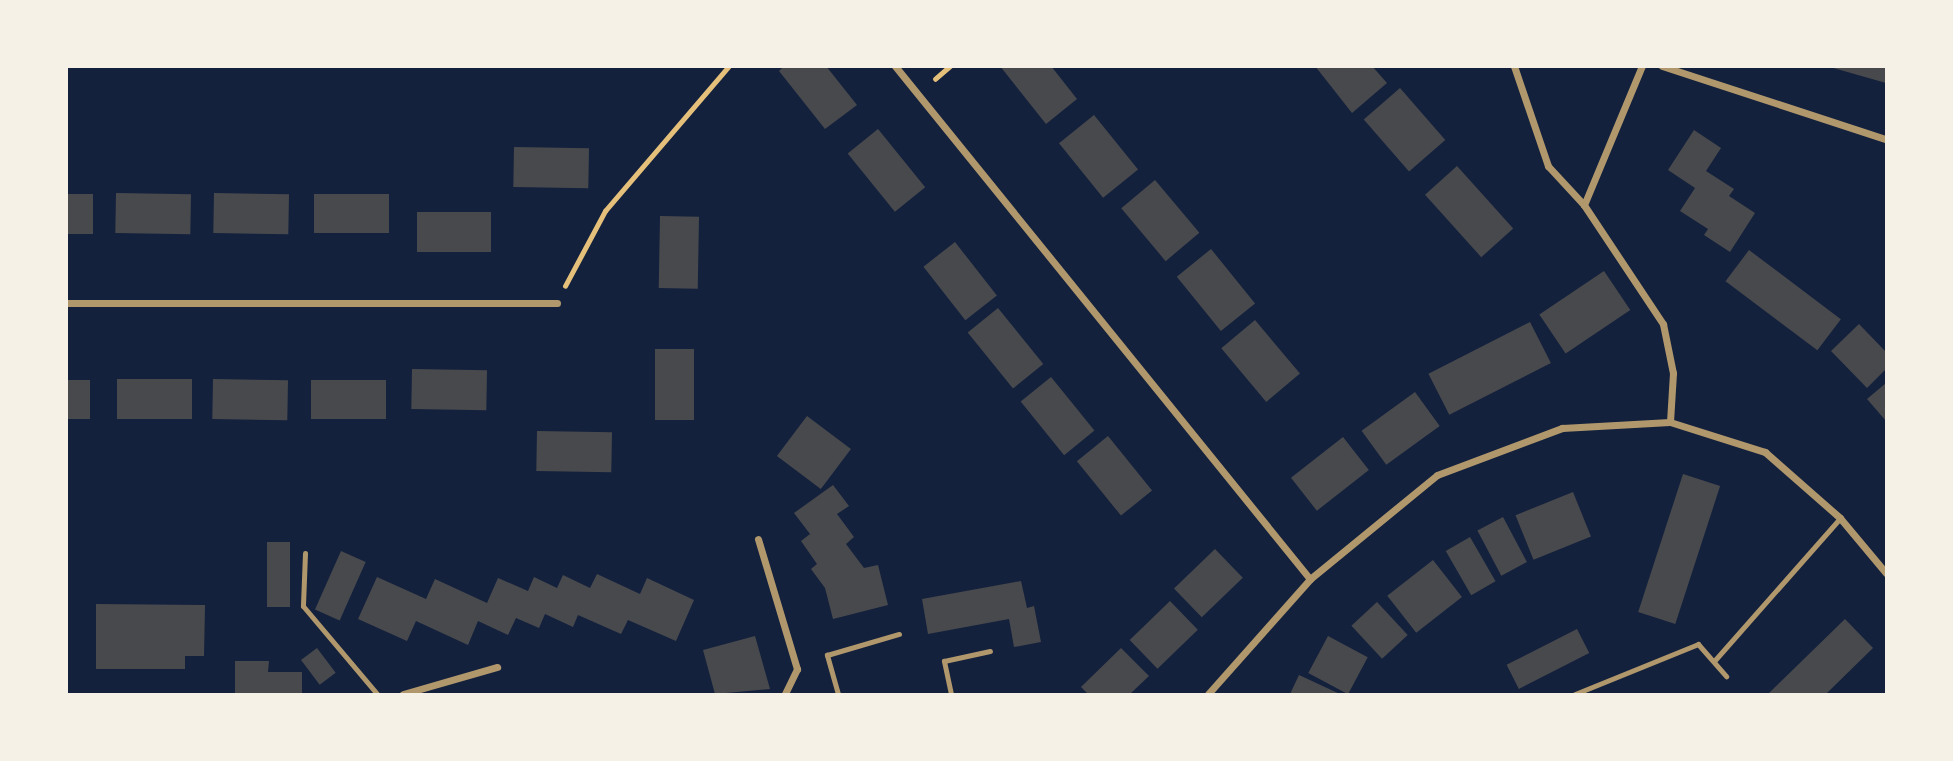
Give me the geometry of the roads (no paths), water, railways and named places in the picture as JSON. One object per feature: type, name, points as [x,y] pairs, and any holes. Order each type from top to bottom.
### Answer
[{"type":"street","points":[[895,66],[1310,579]]},
{"type":"street","points":[[1514,66],[1548,166],[1584,205],[1663,324],[1673,373],[1670,422]]},
{"type":"street","points":[[1584,205],[1642,66]]},
{"type":"street","points":[[1662,66],[1886,139]]},
{"type":"street","points":[[66,303],[556,303]]},
{"type":"street","points":[[1208,695],[1310,579],[1437,475],[1562,428],[1670,422],[1765,452],[1840,518],[1886,573]]},
{"type":"street","points":[[758,540],[797,669],[785,695]]},
{"type":"street","points":[[403,695],[497,667]]},
{"type":"lane","points":[[1715,660],[1840,518]]},
{"type":"lane","points":[[305,553],[303,606],[377,695]]},
{"type":"lane","points":[[838,695],[827,655],[900,634]]},
{"type":"lane","points":[[1575,695],[1698,643],[1726,676]]},
{"type":"lane","points":[[951,695],[944,661],[989,651]]}]
